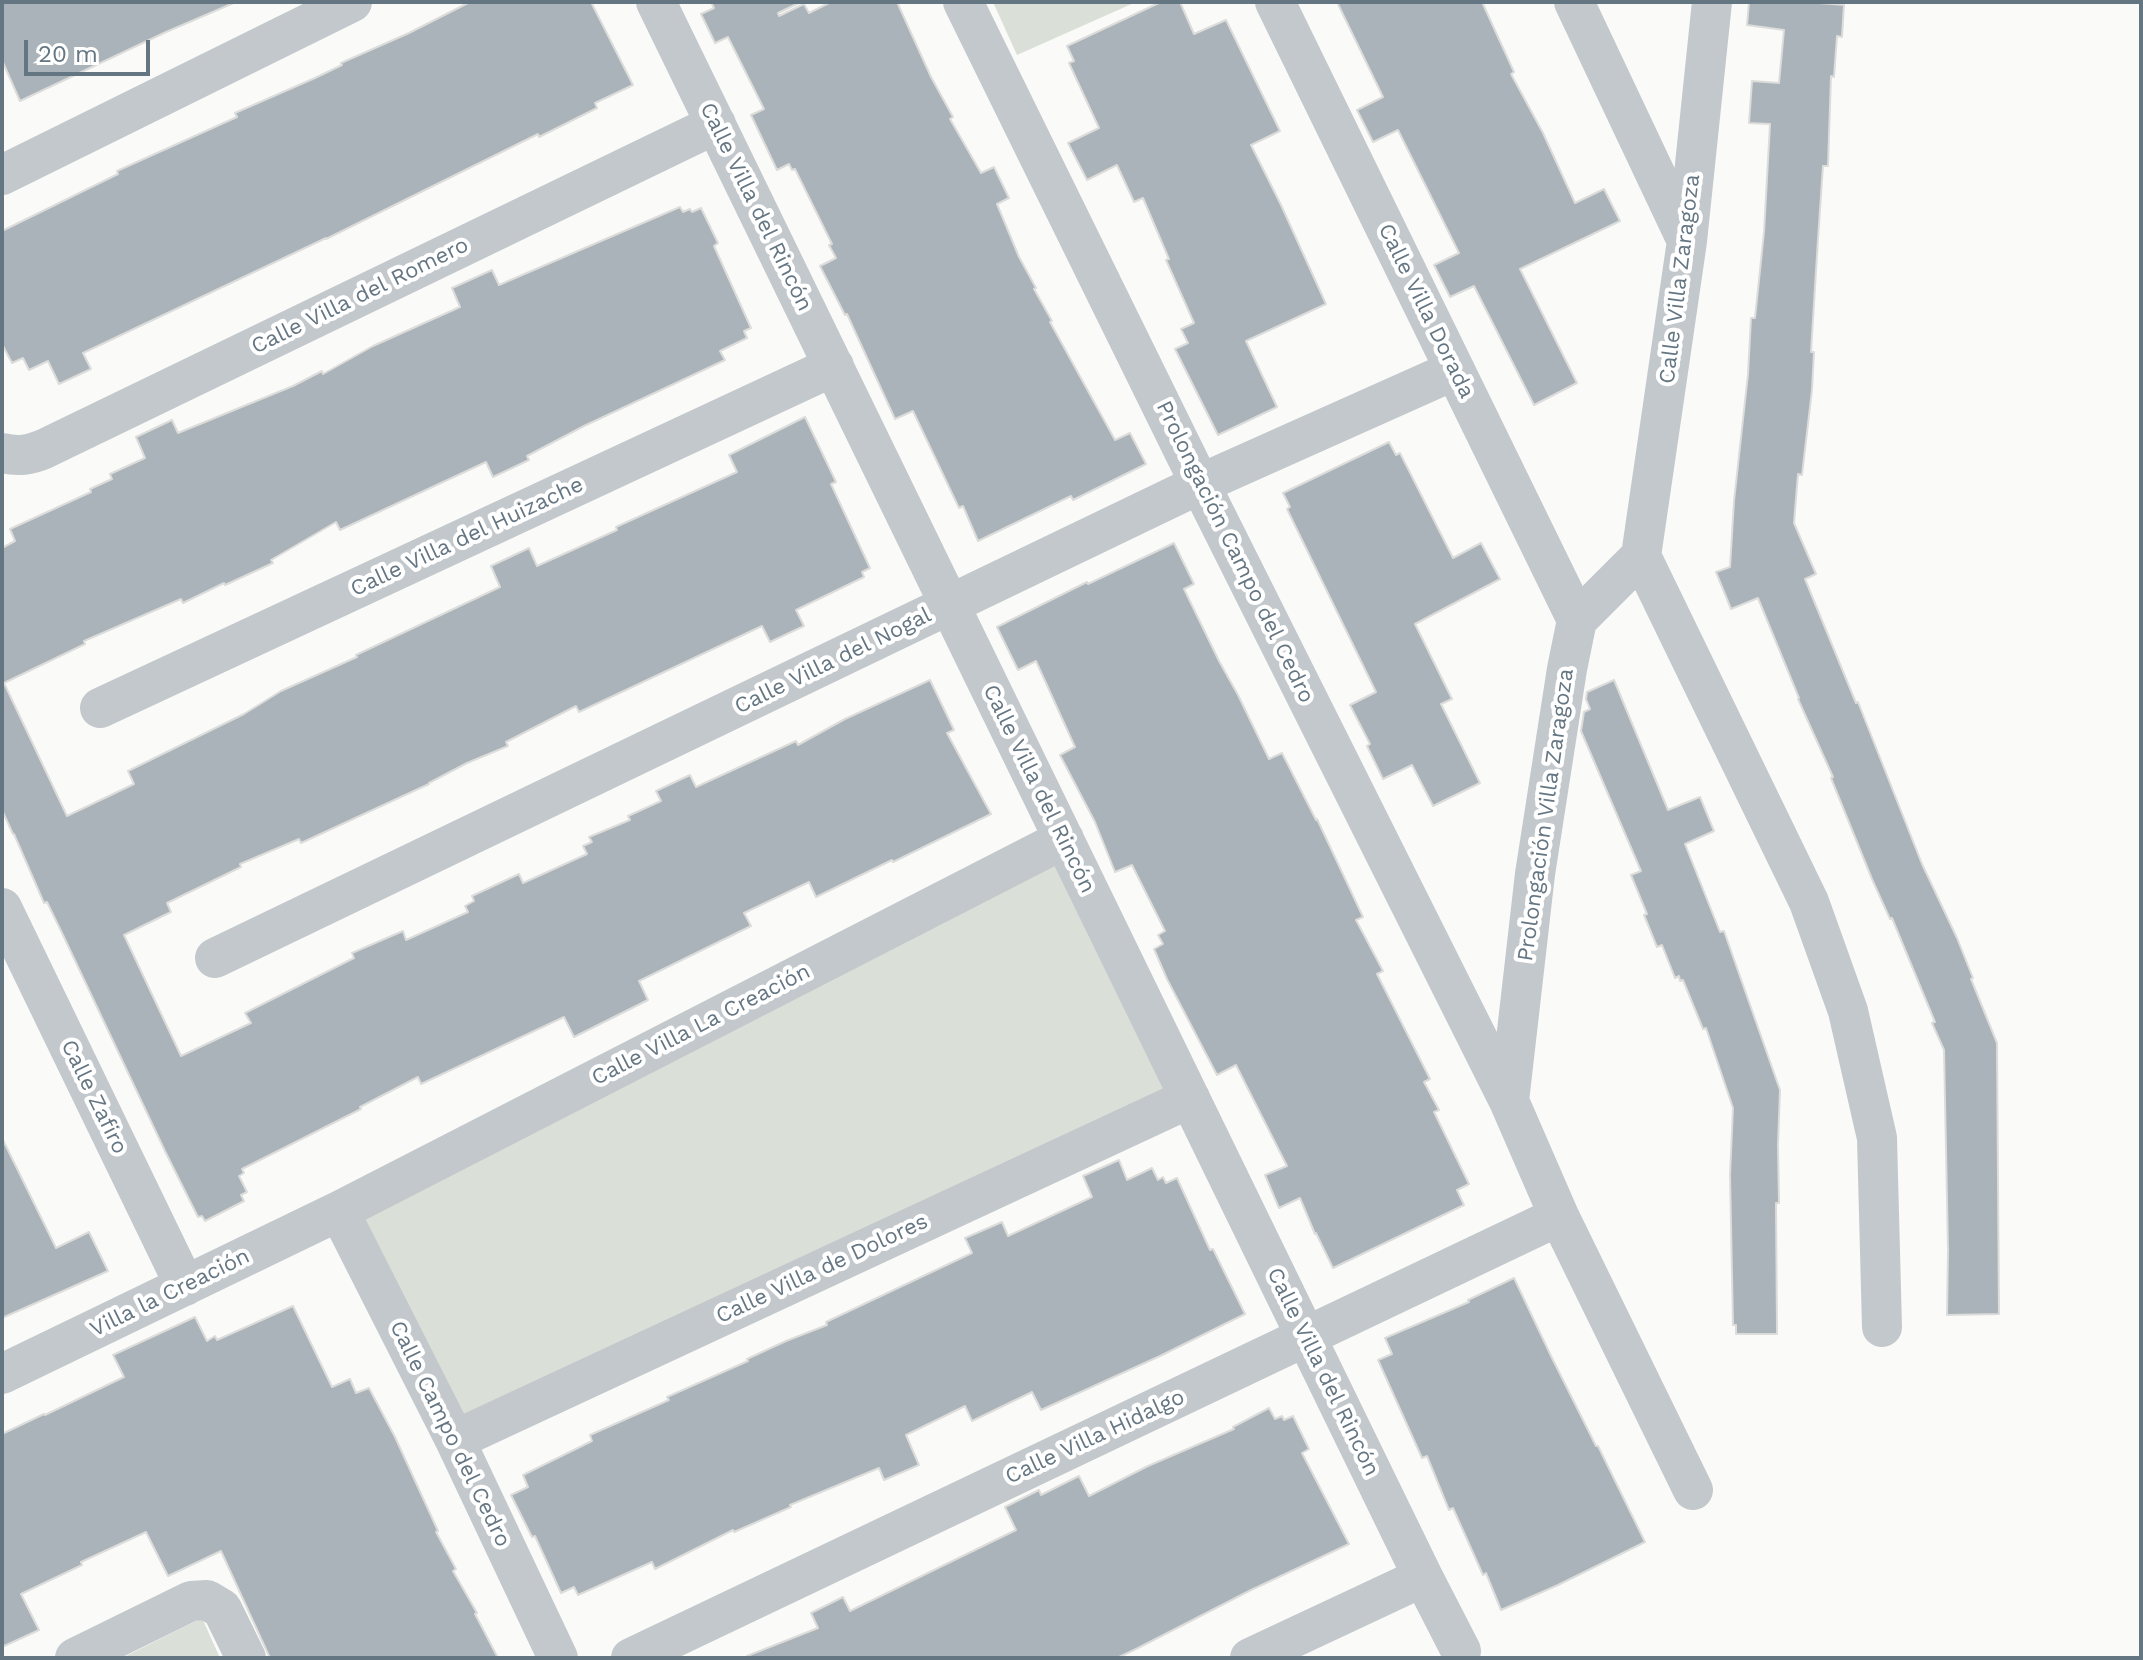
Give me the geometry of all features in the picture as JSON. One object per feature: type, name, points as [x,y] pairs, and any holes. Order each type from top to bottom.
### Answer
[{"type":"street","points":[[2,175],[352,2]]},
{"type":"street","name":"Calle Villa del Rincón","points":[[656,2],[1461,1651]]},
{"type":"street","name":"Prolongación Campo del Cedro","points":[[963,2],[1509,1101],[1559,1216],[1693,1490]]},
{"type":"street","name":"Calle Villa Dorada","points":[[1275,2],[1577,620]]},
{"type":"street","points":[[1574,2],[1687,241]]},
{"type":"street","name":"Calle Villa Zaragoza","points":[[1641,556],[1687,241],[1712,2]]},
{"type":"street","name":"Calle Villa del Romero","points":[[2,453],[31,455],[716,124]]},
{"type":"street","name":"Calle Villa del Huizache","points":[[100,708],[834,366]]},
{"type":"street","name":"Calle Villa del Nogal","points":[[215,958],[1200,484],[1455,370]]},
{"type":"street","points":[[1577,620],[1641,556],[1809,902],[1848,1011],[1877,1138],[1882,1327]]},
{"type":"street","name":"Prolongación Villa Zaragoza","points":[[1509,1101],[1535,874],[1577,620]]},
{"type":"street","name":"Calle Villa La Creación","points":[[339,1211],[1064,839]]},
{"type":"street","name":"Calle Zafiro","points":[[2,908],[185,1286]]},
{"type":"street","name":"Calle Villa de Dolores","points":[[455,1440],[1190,1098]]},
{"type":"street","name":"Villa la Creación","points":[[2,1374],[339,1211]]},
{"type":"street","name":"Calle Campo del Cedro","points":[[339,1211],[455,1440],[558,1658]]},
{"type":"street","name":"Calle Villa Hidalgo","points":[[631,1658],[1559,1216]]},
{"type":"street","points":[[1250,1658],[1423,1577]]},
{"type":"street","points":[[75,1658],[191,1601],[207,1600],[222,1609],[246,1658]]},
{"type":"shaded area","points":[[993,2],[1136,2],[1017,55]]},
{"type":"shaded area","points":[[1057,860],[1173,1093],[459,1424],[354,1214]]},
{"type":"shaded area","points":[[202,1618],[220,1658],[122,1658]]},
{"type":"building","points":[[2,2],[236,2],[20,101],[2,60]]},
{"type":"building","points":[[470,2],[591,2],[633,85],[595,103],[597,108],[539,137],[538,134],[326,239],[83,353],[91,369],[59,384],[48,361],[29,370],[23,358],[12,363],[2,344],[2,231],[118,174],[117,171],[237,117],[235,113],[315,78]]},
{"type":"building","points":[[711,2],[801,2],[778,13],[779,16],[804,4],[809,13],[831,2],[897,2],[953,117],[950,119],[981,173],[994,167],[1009,198],[997,204],[1050,322],[1115,440],[1130,433],[1146,464],[978,541],[913,411],[895,419],[847,314],[820,266],[836,258],[829,245],[832,244],[795,169],[792,170],[789,164],[777,170],[751,115],[764,109],[728,37],[715,43],[701,14],[714,8]]},
{"type":"building","points":[[1161,2],[1180,2],[1194,34],[1226,20],[1280,131],[1251,145],[1326,304],[1246,341],[1277,407],[1218,435],[1175,349],[1188,343],[1181,329],[1194,323],[1143,198],[1134,202],[1117,165],[1087,180],[1068,143],[1099,128],[1069,63],[1074,61],[1067,46]]},
{"type":"building","points":[[1337,2],[1482,2],[1514,72],[1511,74],[1543,133],[1575,203],[1604,189],[1620,221],[1520,269],[1577,383],[1534,405],[1474,286],[1450,297],[1434,265],[1459,253],[1398,130],[1373,142],[1357,110],[1383,97]]},
{"type":"building","points":[[1749,2],[1844,5],[1842,37],[1837,36],[1834,77],[1831,76],[1828,166],[1823,166],[1811,352],[1814,352],[1812,390],[1802,475],[1798,474],[1794,523],[1816,574],[1805,579],[1922,864],[1957,938],[1997,1043],[1999,1314],[1947,1315],[1944,1050],[1758,598],[1731,609],[1716,572],[1730,567],[1751,318],[1755,318],[1764,232],[1770,124],[1749,123],[1752,81],[1779,83],[1784,30],[1747,25]]},
{"type":"building","points":[[680,207],[683,212],[701,208],[718,243],[714,246],[751,328],[744,331],[747,338],[720,351],[725,360],[584,426],[527,456],[529,460],[493,477],[486,462],[340,530],[336,522],[271,560],[273,563],[183,603],[181,599],[84,641],[85,644],[4,683],[67,816],[134,784],[128,771],[244,714],[281,691],[500,587],[491,566],[529,548],[537,566],[617,530],[616,527],[737,472],[729,455],[805,417],[836,482],[831,484],[870,568],[862,572],[864,577],[796,610],[804,626],[770,642],[762,626],[579,712],[576,706],[506,742],[508,746],[301,843],[299,839],[240,864],[241,867],[167,903],[171,912],[124,935],[181,1056],[251,1023],[245,1013],[354,958],[352,953],[403,931],[406,940],[468,912],[465,906],[474,901],[472,896],[519,874],[523,883],[587,854],[583,846],[592,842],[589,837],[630,820],[628,816],[661,801],[656,791],[690,775],[696,787],[796,741],[798,745],[845,719],[930,680],[954,730],[947,733],[991,814],[816,897],[809,882],[744,913],[751,926],[639,981],[648,1000],[574,1037],[564,1017],[421,1084],[418,1077],[360,1107],[242,1169],[244,1173],[239,1176],[247,1192],[241,1195],[244,1201],[205,1221],[202,1216],[198,1217],[165,1151],[2,810],[2,548],[15,541],[10,529],[91,492],[90,489],[112,479],[110,474],[145,458],[136,437],[172,420],[178,433],[322,371],[323,374],[373,346],[460,307],[452,288],[492,270],[499,285]]},
{"type":"building","points":[[1389,442],[1396,455],[1400,453],[1453,558],[1481,543],[1500,579],[1415,624],[1452,699],[1441,704],[1480,783],[1433,806],[1412,765],[1383,779],[1367,746],[1370,744],[1350,705],[1376,692],[1287,509],[1290,507],[1283,493]]},
{"type":"building","points":[[1174,543],[1194,584],[1184,589],[1219,661],[1269,759],[1282,753],[1363,917],[1356,920],[1383,971],[1377,974],[1430,1079],[1424,1082],[1439,1110],[1434,1112],[1469,1184],[1457,1190],[1464,1205],[1333,1268],[1300,1198],[1279,1208],[1265,1175],[1287,1166],[1236,1065],[1217,1075],[1154,949],[1163,944],[1158,935],[1165,931],[1132,865],[1115,872],[1095,822],[1060,755],[1075,747],[1036,661],[1018,670],[997,627]]},
{"type":"building","points":[[1614,680],[1668,810],[1700,797],[1714,831],[1685,844],[1720,932],[1724,931],[1780,1090],[1779,1203],[1776,1203],[1777,1334],[1736,1334],[1736,1325],[1733,1325],[1730,1175],[1733,1108],[1706,1028],[1703,1029],[1683,980],[1680,981],[1679,976],[1675,978],[1662,945],[1657,947],[1644,915],[1647,914],[1631,875],[1641,871],[1581,731],[1584,712],[1590,709],[1587,692]]},
{"type":"building","points":[[2,1138],[56,1248],[89,1232],[108,1271],[2,1318]]},
{"type":"building","points":[[1119,1160],[1127,1180],[1152,1168],[1158,1180],[1163,1177],[1166,1183],[1177,1178],[1210,1250],[1213,1249],[1245,1314],[1041,1410],[1032,1392],[972,1421],[965,1406],[906,1435],[919,1465],[884,1480],[879,1468],[733,1530],[655,1569],[652,1562],[578,1595],[574,1587],[561,1593],[535,1536],[532,1537],[511,1495],[528,1487],[523,1475],[592,1441],[590,1435],[669,1400],[667,1397],[747,1359],[827,1325],[826,1322],[972,1253],[965,1238],[1002,1222],[1008,1236],[1092,1197],[1083,1176]]},
{"type":"building","points":[[1514,1278],[1645,1542],[1501,1610],[1453,1508],[1449,1510],[1427,1456],[1422,1458],[1378,1360],[1392,1354],[1385,1338],[1469,1302]]},
{"type":"building","points":[[293,1306],[332,1387],[350,1379],[356,1393],[369,1388],[456,1569],[453,1571],[498,1658],[270,1658],[221,1551],[168,1576],[146,1532],[21,1594],[39,1630],[2,1647],[2,1434],[124,1377],[113,1355],[195,1317],[207,1341],[215,1336],[217,1340]]},
{"type":"building","points":[[1269,1408],[1275,1419],[1282,1416],[1284,1420],[1293,1416],[1309,1449],[1302,1453],[1349,1544],[1138,1648],[1117,1658],[747,1658],[818,1628],[811,1613],[843,1597],[850,1611],[1016,1530],[1005,1507],[1039,1490],[1041,1495],[1079,1476],[1089,1496],[1148,1466],[1234,1429]]}]
